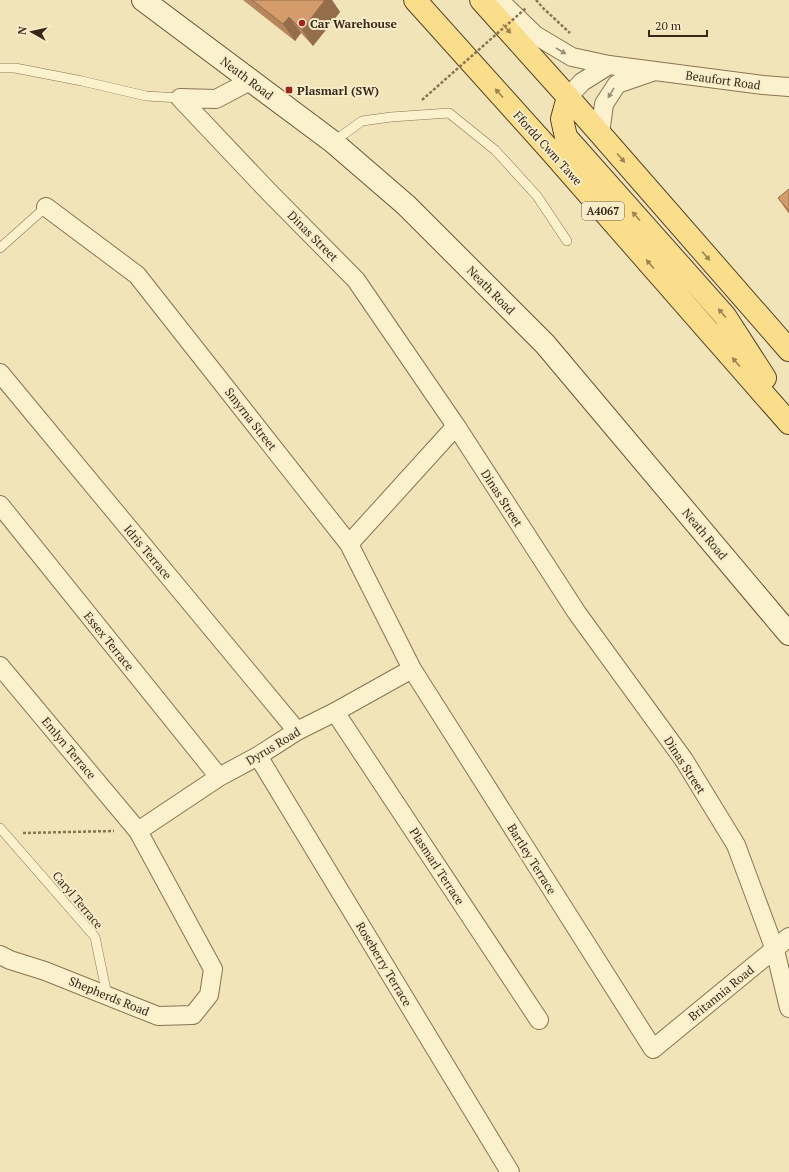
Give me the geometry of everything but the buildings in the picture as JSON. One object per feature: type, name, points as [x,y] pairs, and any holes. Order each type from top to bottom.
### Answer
[{"type":"main road","name":"Neath Road","points":[[142,0],[333,142],[406,205],[545,344],[789,634]]},
{"type":"main road","name":"Ffordd Cwm Tawe","points":[[416,0],[549,149],[789,423]]},
{"type":"main road","points":[[481,0],[568,97],[789,350]]},
{"type":"main road","points":[[568,97],[562,119],[566,137],[725,316],[789,416]]},
{"type":"street","name":"Beaufort Road","points":[[499,0],[535,35],[572,56],[609,64],[657,71],[789,87]]},
{"type":"street","points":[[568,97],[582,82],[609,64]]},
{"type":"street","name":"Beaufort Road","points":[[600,134],[604,104],[617,84],[657,71]]},
{"type":"street","points":[[180,98],[216,99],[250,81]]},
{"type":"street","name":"Dinas Street","points":[[180,98],[268,192],[356,280],[456,426],[577,613],[684,760],[736,845],[784,973],[789,1008]]},
{"type":"street","name":"Smyrna Street","points":[[46,206],[138,275],[349,544],[412,669]]},
{"type":"street","name":"Idris Terrace","points":[[0,373],[297,732]]},
{"type":"street","points":[[349,544],[456,426]]},
{"type":"street","name":"Essex Terrace","points":[[0,505],[219,777]]},
{"type":"street","name":"Emlyn Terrace","points":[[0,666],[138,830],[213,969]]},
{"type":"street","name":"Dyrus Road","points":[[138,830],[219,777],[412,669]]},
{"type":"street","name":"Bartley Terrace","points":[[412,669],[653,1049]]},
{"type":"street","name":"Plasmarl Terrace","points":[[335,712],[539,1020]]},
{"type":"street","name":"Roseberry Terrace","points":[[258,756],[510,1172]]},
{"type":"street","name":"Britannia Road","points":[[653,1049],[789,937]]},
{"type":"street","name":"Shepherds Road","points":[[0,955],[10,960],[45,971],[158,1016],[193,1015],[209,995],[213,969]]},
{"type":"lane","points":[[0,68],[15,68],[82,81],[146,96],[180,98]]},
{"type":"lane","points":[[333,142],[362,121],[391,117],[449,113],[495,150],[537,196],[567,241]]},
{"type":"lane","points":[[0,248],[46,206]]},
{"type":"lane","name":"Caryl Terrace","points":[[1,832],[95,937],[107,995]]},
{"type":"path","points":[[536,0],[544,10],[572,34]]},
{"type":"path","points":[[422,100],[526,8]]},
{"type":"path","points":[[1,832],[138,830]]},
{"type":"place","name":"Car Warehouse","points":[[302,23]]},
{"type":"place","name":"Plasmarl (SW)","points":[[289,90]]}]
